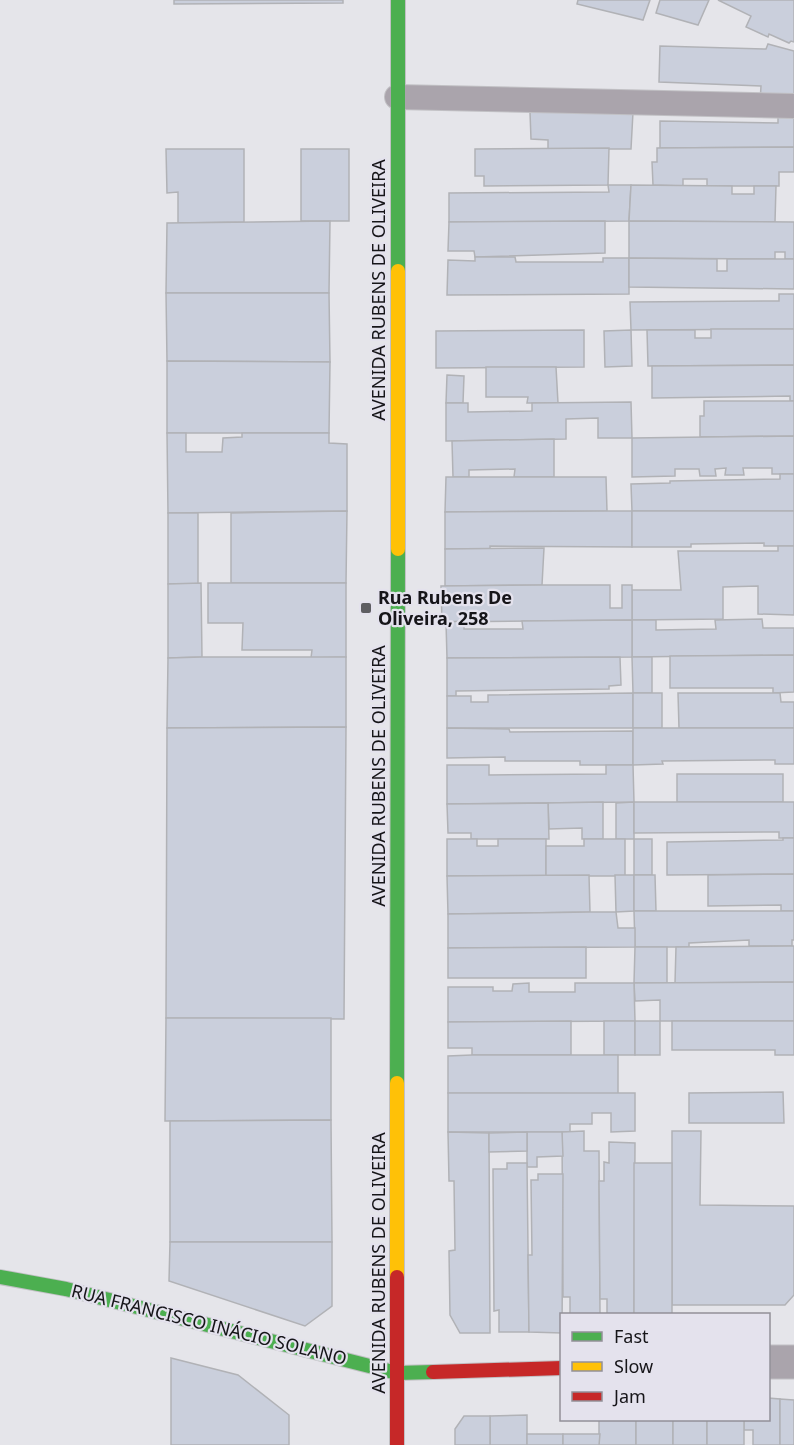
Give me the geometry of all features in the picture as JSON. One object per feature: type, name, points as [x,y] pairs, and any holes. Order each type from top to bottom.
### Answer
[{"type":"main road","name":"AVENIDA RUBENS DE OLIVEIRA","points":[[397,1445],[398,0]]},
{"type":"main road","name":"RUA FRANCISCO INÁCIO SOLANO","points":[[0,1277],[66,1289],[397,1373],[560,1368]]},
{"type":"street","points":[[770,1362],[794,1362]]},
{"type":"lane","points":[[397,97],[794,106]]},
{"type":"building","points":[[174,0],[343,0],[343,3],[174,4]]},
{"type":"building","points":[[578,0],[650,0],[643,20],[577,4]]},
{"type":"building","points":[[660,0],[709,0],[698,25],[656,13]]},
{"type":"building","points":[[718,0],[794,0],[794,42],[789,43],[769,34],[768,37],[746,27],[751,16]]},
{"type":"building","points":[[768,44],[794,51],[794,103],[760,102],[761,86],[659,82],[660,46],[766,49]]},
{"type":"building","points":[[530,112],[633,112],[631,149],[548,149],[548,140],[531,139]]},
{"type":"building","points":[[778,114],[794,114],[794,147],[660,148],[660,121],[778,123]]},
{"type":"building","points":[[794,147],[794,172],[779,172],[779,186],[707,186],[707,179],[683,179],[683,186],[653,185],[652,162],[657,162],[657,148]]},
{"type":"building","points":[[609,148],[608,185],[484,186],[484,176],[475,176],[475,149]]},
{"type":"building","points":[[166,149],[244,149],[244,222],[178,223],[178,192],[167,193]]},
{"type":"building","points":[[301,149],[349,149],[349,221],[301,221]]},
{"type":"building","points":[[608,185],[631,185],[629,221],[449,222],[449,193],[609,192]]},
{"type":"building","points":[[631,185],[732,186],[732,194],[754,194],[754,186],[776,186],[775,222],[629,221]]},
{"type":"building","points":[[330,221],[329,293],[166,293],[167,223]]},
{"type":"building","points":[[605,221],[605,253],[475,257],[474,251],[448,251],[449,222]]},
{"type":"building","points":[[629,221],[794,222],[794,259],[785,259],[785,252],[775,252],[775,259],[629,258]]},
{"type":"building","points":[[475,257],[515,257],[516,262],[603,262],[603,258],[629,258],[629,294],[447,295],[448,260],[475,261]]},
{"type":"building","points":[[629,258],[717,259],[717,271],[727,271],[727,259],[794,259],[794,289],[629,287]]},
{"type":"building","points":[[166,293],[329,293],[330,362],[167,361]]},
{"type":"building","points":[[779,294],[794,294],[794,329],[631,330],[630,302],[779,301]]},
{"type":"building","points":[[711,329],[794,329],[794,365],[648,366],[647,330],[695,330],[695,338],[711,338]]},
{"type":"building","points":[[584,330],[584,367],[436,368],[436,331]]},
{"type":"building","points":[[631,330],[632,366],[605,367],[604,331]]},
{"type":"building","points":[[167,361],[330,362],[329,433],[167,433]]},
{"type":"building","points":[[794,365],[794,401],[790,401],[790,396],[652,398],[652,366]]},
{"type":"building","points":[[486,367],[556,367],[558,403],[527,403],[528,397],[486,397]]},
{"type":"building","points":[[447,375],[464,376],[463,403],[446,403]]},
{"type":"building","points":[[704,401],[794,401],[794,436],[700,437],[700,416],[704,416]]},
{"type":"building","points":[[631,402],[632,438],[598,438],[598,418],[566,419],[566,439],[446,441],[446,403],[468,403],[468,412],[532,411],[532,403]]},
{"type":"building","points":[[167,433],[186,433],[186,452],[222,452],[223,438],[242,437],[242,433],[329,433],[329,443],[347,444],[347,511],[168,513]]},
{"type":"building","points":[[794,436],[794,474],[772,474],[772,468],[743,468],[744,475],[725,475],[726,468],[715,469],[716,476],[700,476],[699,469],[675,469],[675,476],[632,477],[632,438]]},
{"type":"building","points":[[554,439],[554,477],[514,477],[515,469],[469,470],[469,477],[453,477],[452,441]]},
{"type":"building","points":[[780,474],[794,474],[794,511],[632,511],[631,484],[780,479]]},
{"type":"building","points":[[446,477],[606,477],[607,511],[445,512]]},
{"type":"building","points":[[347,511],[346,583],[231,583],[231,513]]},
{"type":"building","points":[[632,511],[632,547],[490,546],[490,549],[445,549],[445,512]]},
{"type":"building","points":[[632,511],[794,511],[794,546],[764,546],[764,543],[632,547]]},
{"type":"building","points":[[168,513],[198,513],[198,584],[168,584]]},
{"type":"building","points":[[778,546],[794,546],[794,615],[758,614],[758,586],[723,587],[723,619],[632,620],[632,590],[681,590],[678,551],[778,551]]},
{"type":"building","points":[[544,548],[542,585],[445,586],[445,549]]},
{"type":"building","points":[[201,583],[202,657],[168,658],[168,584]]},
{"type":"building","points":[[208,583],[346,583],[346,657],[311,658],[312,650],[242,650],[243,623],[208,623]]},
{"type":"building","points":[[610,585],[610,608],[622,608],[622,585],[632,585],[632,620],[442,622],[441,586]]},
{"type":"building","points":[[762,619],[763,628],[794,628],[794,655],[632,657],[632,620],[656,620],[656,630],[716,629],[715,620]]},
{"type":"building","points":[[632,620],[632,657],[447,658],[446,622],[464,621],[464,629],[523,629],[522,621]]},
{"type":"building","points":[[794,655],[794,692],[773,693],[773,688],[670,688],[670,656]]},
{"type":"building","points":[[346,657],[346,727],[167,728],[168,658]]},
{"type":"building","points":[[620,657],[621,685],[609,686],[609,689],[456,691],[456,696],[447,696],[447,658]]},
{"type":"building","points":[[632,657],[652,657],[652,693],[633,693]]},
{"type":"building","points":[[633,693],[633,728],[447,728],[447,696],[471,696],[471,702],[488,702],[488,695]]},
{"type":"building","points":[[633,693],[662,693],[662,728],[633,728]]},
{"type":"building","points":[[678,693],[780,693],[781,702],[794,702],[794,728],[679,728]]},
{"type":"building","points":[[346,727],[344,1019],[166,1018],[167,728]]},
{"type":"building","points":[[447,728],[509,729],[510,732],[633,731],[633,765],[580,765],[580,761],[505,761],[505,757],[447,758]]},
{"type":"building","points":[[633,728],[794,728],[794,764],[775,764],[775,760],[662,761],[663,764],[633,765]]},
{"type":"building","points":[[447,765],[489,765],[489,775],[606,774],[606,765],[633,765],[634,802],[447,804]]},
{"type":"building","points":[[677,774],[783,774],[783,802],[677,802]]},
{"type":"building","points":[[603,802],[603,839],[582,839],[582,828],[549,829],[548,803]]},
{"type":"building","points":[[634,802],[634,839],[616,839],[616,803]]},
{"type":"building","points":[[634,802],[794,802],[794,838],[779,838],[779,832],[634,833]]},
{"type":"building","points":[[548,803],[549,839],[471,839],[471,833],[448,833],[447,804]]},
{"type":"building","points":[[783,838],[794,838],[794,874],[667,875],[667,842],[783,840]]},
{"type":"building","points":[[447,839],[477,839],[477,846],[498,846],[498,839],[546,839],[546,876],[447,876]]},
{"type":"building","points":[[584,839],[625,839],[625,876],[546,876],[546,846],[584,846]]},
{"type":"building","points":[[634,839],[652,839],[652,875],[634,875]]},
{"type":"building","points":[[794,874],[794,911],[781,911],[781,905],[708,906],[708,875]]},
{"type":"building","points":[[589,875],[590,912],[448,914],[447,876]]},
{"type":"building","points":[[615,875],[634,875],[634,911],[616,912]]},
{"type":"building","points":[[634,875],[655,875],[656,911],[634,911]]},
{"type":"building","points":[[634,911],[794,911],[794,940],[792,940],[792,946],[749,946],[749,940],[689,943],[689,947],[635,947]]},
{"type":"building","points":[[616,912],[618,928],[635,928],[635,947],[448,948],[448,914]]},
{"type":"building","points":[[794,946],[794,982],[675,983],[676,947]]},
{"type":"building","points":[[586,947],[586,978],[448,978],[448,948]]},
{"type":"building","points":[[635,947],[667,947],[667,983],[634,983]]},
{"type":"building","points":[[794,982],[794,1021],[660,1021],[660,1000],[635,1001],[634,983]]},
{"type":"building","points":[[529,983],[529,992],[575,992],[575,983],[634,983],[635,1021],[448,1022],[448,987],[493,987],[493,991],[512,991],[513,984]]},
{"type":"building","points":[[166,1018],[331,1018],[331,1120],[165,1121]]},
{"type":"building","points":[[571,1021],[571,1055],[472,1055],[472,1048],[448,1048],[448,1022]]},
{"type":"building","points":[[604,1021],[635,1021],[635,1055],[604,1055]]},
{"type":"building","points":[[635,1021],[660,1021],[660,1055],[635,1055]]},
{"type":"building","points":[[672,1021],[794,1021],[794,1055],[775,1055],[775,1050],[672,1050]]},
{"type":"building","points":[[618,1055],[618,1094],[448,1093],[448,1056]]},
{"type":"building","points":[[783,1092],[784,1123],[689,1123],[689,1093]]},
{"type":"building","points":[[448,1093],[635,1093],[635,1131],[611,1132],[611,1113],[592,1113],[592,1124],[570,1124],[570,1132],[448,1132]]},
{"type":"building","points":[[331,1120],[332,1242],[170,1242],[170,1121]]},
{"type":"building","points":[[584,1131],[584,1151],[599,1151],[600,1313],[570,1313],[570,1297],[563,1297],[562,1132]]},
{"type":"building","points":[[672,1131],[701,1131],[700,1205],[794,1206],[794,1295],[785,1305],[672,1305]]},
{"type":"building","points":[[448,1132],[489,1133],[490,1333],[460,1333],[450,1315],[449,1251],[455,1250],[454,1181],[449,1181]]},
{"type":"building","points":[[527,1132],[562,1132],[563,1156],[537,1157],[537,1167],[527,1167]]},
{"type":"building","points":[[527,1132],[527,1151],[489,1152],[489,1133]]},
{"type":"building","points":[[609,1142],[635,1143],[634,1313],[607,1313],[607,1299],[600,1299],[599,1181],[604,1181],[604,1162],[609,1163]]},
{"type":"building","points":[[507,1163],[527,1163],[529,1332],[499,1332],[499,1310],[494,1311],[493,1169],[507,1169]]},
{"type":"building","points":[[634,1163],[672,1163],[672,1313],[634,1313]]},
{"type":"building","points":[[538,1174],[563,1174],[560,1333],[529,1332],[528,1255],[532,1255],[531,1180],[538,1180]]},
{"type":"building","points":[[170,1242],[332,1242],[332,1306],[305,1326],[169,1281]]},
{"type":"building","points":[[171,1358],[238,1375],[289,1415],[289,1445],[171,1445]]},
{"type":"building","points":[[770,1398],[780,1399],[780,1445],[753,1445],[753,1430],[744,1430],[744,1421],[770,1421]]},
{"type":"building","points":[[780,1399],[794,1400],[794,1445],[780,1445]]},
{"type":"building","points":[[527,1415],[527,1445],[490,1445],[490,1416]]},
{"type":"building","points":[[464,1416],[490,1416],[490,1445],[455,1445],[455,1429]]},
{"type":"building","points":[[599,1421],[636,1421],[636,1445],[599,1445]]},
{"type":"building","points":[[636,1421],[673,1421],[673,1445],[636,1445]]},
{"type":"building","points":[[673,1421],[707,1421],[707,1445],[673,1445]]},
{"type":"building","points":[[707,1421],[744,1421],[744,1445],[707,1445]]},
{"type":"building","points":[[527,1434],[563,1434],[563,1445],[527,1445]]},
{"type":"building","points":[[563,1434],[600,1434],[599,1445],[563,1445]]},
{"type":"traffic: fast","points":[[398,0],[398,271]]},
{"type":"traffic: fast","points":[[397,1083],[398,549]]},
{"type":"traffic: fast","points":[[0,1277],[66,1289],[397,1373],[433,1372]]},
{"type":"traffic: slow","points":[[398,271],[398,549]]},
{"type":"traffic: slow","points":[[397,1083],[397,1277]]},
{"type":"traffic: jam","points":[[397,1277],[397,1445]]},
{"type":"traffic: jam","points":[[433,1372],[560,1368]]},
{"type":"place","name":"Rua Rubens De Oliveira, 258","points":[[366,608]]}]
